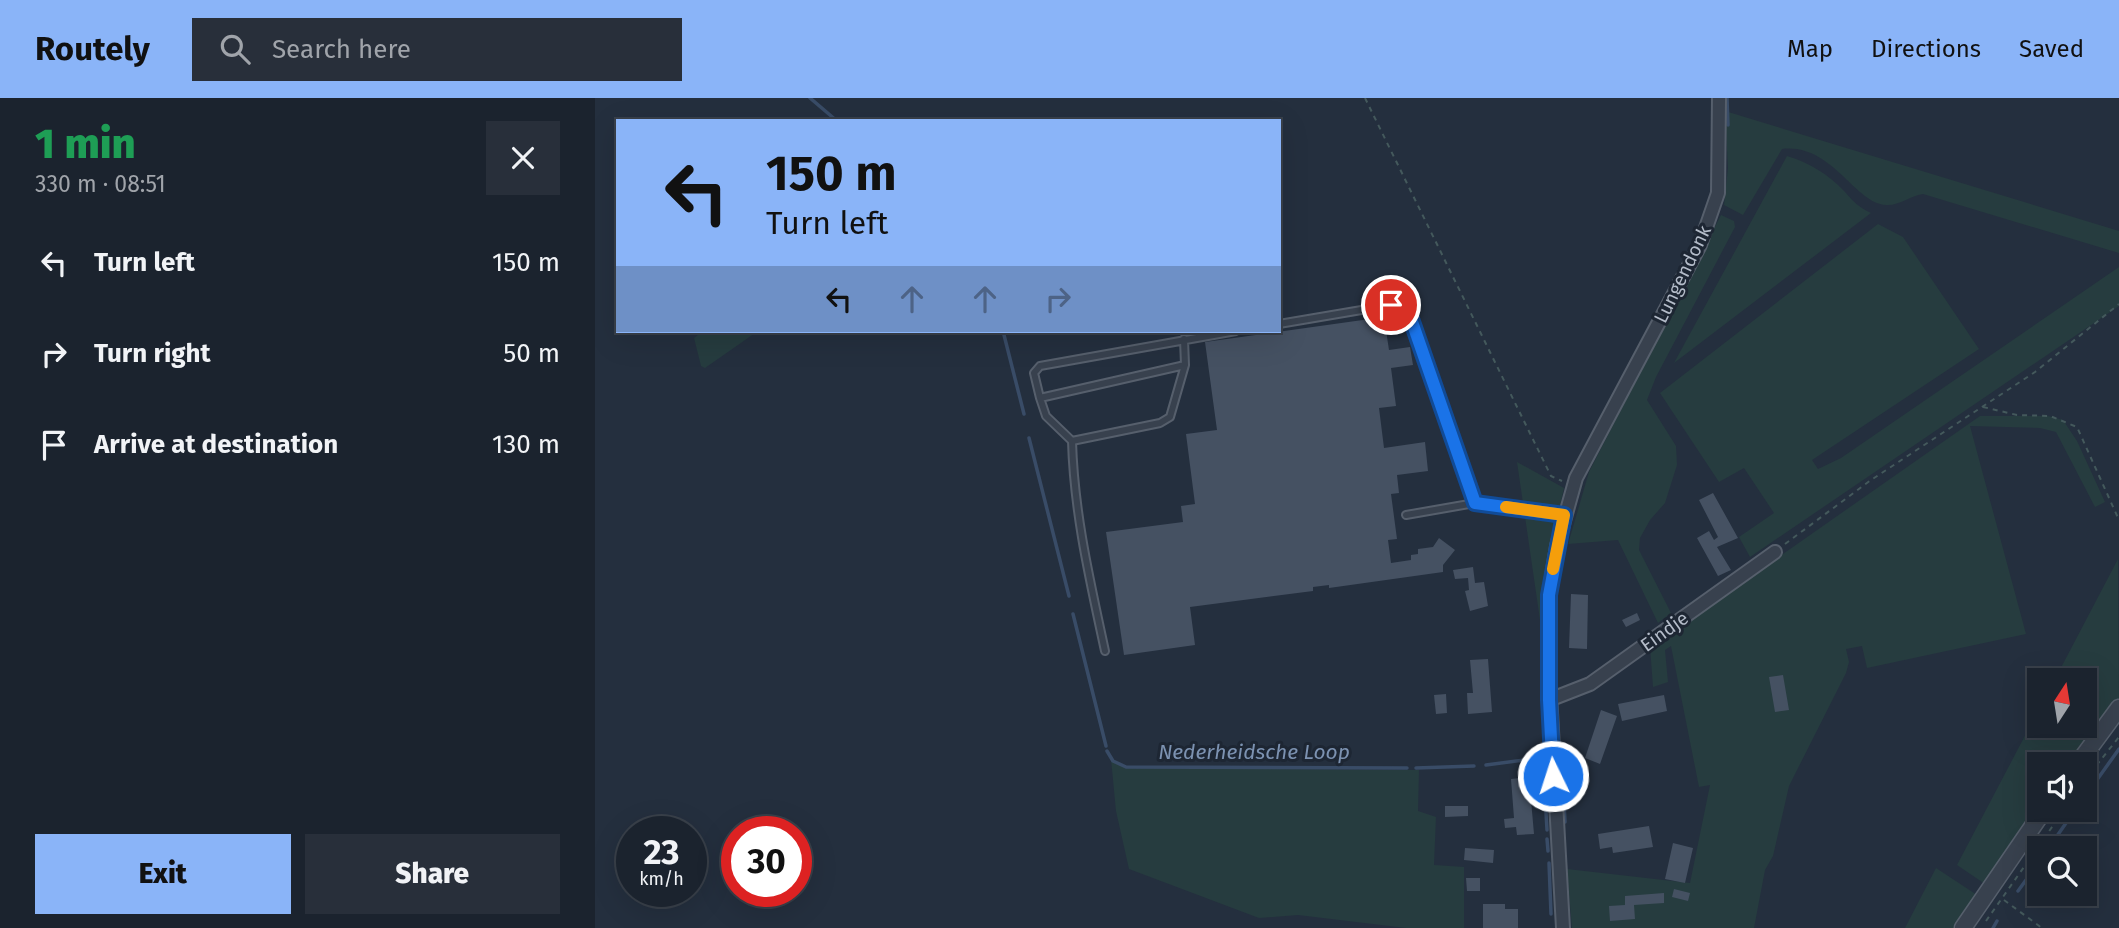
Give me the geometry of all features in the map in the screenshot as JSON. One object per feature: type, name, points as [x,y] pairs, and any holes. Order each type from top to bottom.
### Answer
[{"type":"street","name":"Lungendonk","points":[[1572,486],[1595,437],[1700,245],[1718,193],[1719,98]]},
{"type":"street","points":[[1563,928],[1549,700],[1549,595],[1572,486]]},
{"type":"street","name":"Eindje","points":[[1549,700],[1590,684],[1775,552]]},
{"type":"street","points":[[2087,752],[2119,708]]},
{"type":"street","points":[[1962,928],[2037,822]]},
{"type":"lane","points":[[1281,324],[1391,305],[1403,308],[1410,316],[1475,503]]},
{"type":"lane","points":[[1105,651],[1080,533],[1074,491],[1072,441],[1046,416],[1034,373],[1039,366],[1224,333]]},
{"type":"lane","points":[[1072,441],[1160,423],[1170,417],[1185,365],[1184,340]]},
{"type":"lane","points":[[1040,398],[1185,365]]},
{"type":"lane","points":[[1406,515],[1475,503],[1564,515]]},
{"type":"path","points":[[1365,98],[1551,476],[1572,486]]},
{"type":"path","points":[[1775,552],[1871,480],[2035,372],[2119,304]]},
{"type":"path","points":[[1982,407],[2017,415],[2050,416],[2077,427],[2119,520]]},
{"type":"path","points":[[2097,765],[2119,737]]},
{"type":"path","points":[[1981,928],[2056,822]]},
{"type":"path","points":[[2002,899],[2042,928]]},
{"type":"green space","points":[[1725,111],[2119,231],[2119,253],[1923,194],[1891,205],[1875,202],[1829,164],[1800,150],[1782,149],[1743,215],[1724,205],[1728,168]]},
{"type":"green space","points":[[1787,156],[1825,175],[1856,204],[1871,213],[1674,363]]},
{"type":"green space","points":[[1721,215],[1734,221],[1735,227],[1656,377],[1647,400],[1676,446],[1677,465],[1665,503],[1650,520],[1640,538],[1639,550],[1671,613],[1658,623],[1618,540],[1568,544],[1589,472]]},
{"type":"green space","points":[[1878,224],[1903,237],[1979,349],[1812,460],[1818,469],[1841,458],[2119,267],[2119,306],[1750,557],[1739,537],[1774,513],[1744,468],[1719,482],[1660,393]]},
{"type":"green space","points":[[700,333],[755,333],[705,368],[701,366],[694,338]]},
{"type":"green space","points":[[1980,416],[2048,416],[2063,420],[2077,441],[2105,502],[2095,507],[2056,432],[2040,428],[1970,426],[2026,634],[1867,668],[1862,646],[1846,649],[1849,662],[1846,673],[1789,786],[1773,856],[1765,870],[1754,928],[1572,928],[1567,869],[1690,883],[1710,785],[1699,787],[1671,646],[1665,650],[1668,682],[1653,687],[1650,647]]},
{"type":"green space","points":[[1517,462],[1564,488],[1543,579],[1540,620]]},
{"type":"green space","points":[[2118,559],[2119,702],[2097,730],[2097,668],[2061,668]]},
{"type":"green space","points":[[2027,732],[2027,738],[2091,738],[2080,752],[2027,752],[2028,822],[1985,884],[1957,865]]},
{"type":"green space","points":[[1111,759],[1126,768],[1419,770],[1418,811],[1436,817],[1434,865],[1464,867],[1464,928],[1406,928],[1298,915],[1259,918],[1129,869],[1116,811]]},
{"type":"green space","points":[[1936,868],[1977,895],[1954,928],[1905,928]]},
{"type":"building","points":[[1384,317],[1389,350],[1410,347],[1413,365],[1391,368],[1396,406],[1379,408],[1384,448],[1425,442],[1428,471],[1397,475],[1399,493],[1391,494],[1397,539],[1388,540],[1391,563],[1411,560],[1411,555],[1418,554],[1418,549],[1433,547],[1439,538],[1455,550],[1443,565],[1443,572],[1329,588],[1329,585],[1313,587],[1313,591],[1190,607],[1195,645],[1124,655],[1106,532],[1183,522],[1181,506],[1195,504],[1186,434],[1217,430],[1205,342]]},
{"type":"building","points":[[1713,493],[1738,538],[1717,547],[1731,570],[1718,576],[1697,538],[1709,531],[1714,540],[1718,537],[1699,500]]},
{"type":"building","points":[[1473,567],[1475,583],[1484,582],[1488,606],[1470,611],[1465,591],[1469,590],[1468,578],[1455,579],[1453,570]]},
{"type":"building","points":[[1571,594],[1588,595],[1587,649],[1569,648]]},
{"type":"building","points":[[1637,613],[1640,620],[1626,627],[1622,620]]},
{"type":"building","points":[[1488,659],[1492,712],[1468,714],[1467,693],[1473,693],[1470,660]]},
{"type":"building","points":[[1783,675],[1789,710],[1775,712],[1769,677]]},
{"type":"building","points":[[1446,694],[1447,713],[1436,714],[1434,695]]},
{"type":"building","points":[[1664,695],[1667,711],[1622,721],[1618,704]]},
{"type":"building","points":[[1601,710],[1617,716],[1600,764],[1585,758]]},
{"type":"building","points":[[1529,777],[1534,834],[1517,835],[1516,827],[1505,828],[1504,819],[1514,818],[1511,779]]},
{"type":"building","points":[[1445,806],[1468,806],[1468,816],[1445,817]]},
{"type":"building","points":[[1649,826],[1653,847],[1613,853],[1612,847],[1600,849],[1598,834]]},
{"type":"building","points":[[1673,843],[1693,848],[1685,883],[1665,879]]},
{"type":"building","points":[[1465,848],[1494,850],[1493,863],[1464,860]]},
{"type":"building","points":[[1466,878],[1480,878],[1480,891],[1467,891]]},
{"type":"building","points":[[1674,889],[1690,893],[1688,901],[1672,897]]},
{"type":"building","points":[[1664,893],[1664,903],[1634,905],[1635,919],[1610,921],[1609,906],[1625,905],[1625,896]]},
{"type":"building","points":[[1483,904],[1505,904],[1505,909],[1518,909],[1518,928],[1483,928]]},
{"type":"waterway","name":"Nederheidsche Loop","points":[[810,98],[835,119]]},
{"type":"waterway","points":[[1727,98],[1728,125]]},
{"type":"waterway","name":"Nederheidsche Loop","points":[[1004,333],[1024,414]]},
{"type":"waterway","name":"Nederheidsche Loop","points":[[1029,438],[1069,596]]},
{"type":"waterway","name":"Nederheidsche Loop","points":[[1073,614],[1106,746]]},
{"type":"waterway","points":[[2097,780],[2119,749]]},
{"type":"waterway","name":"Nederheidsche Loop","points":[[1107,751],[1113,761],[1126,767],[1407,768]]},
{"type":"waterway","name":"Nederheidsche Loop","points":[[1486,765],[1539,758]]},
{"type":"waterway","points":[[1562,760],[1565,822]]},
{"type":"waterway","name":"Nederheidsche Loop","points":[[1416,768],[1474,766]]},
{"type":"waterway","points":[[1542,778],[1544,786]]},
{"type":"waterway","points":[[1545,795],[1547,830]]},
{"type":"waterway","points":[[2057,836],[2067,822]]},
{"type":"waterway","points":[[1547,839],[1548,851]]},
{"type":"waterway","points":[[1549,863],[1551,914]]},
{"type":"waterway","points":[[2018,891],[2027,879]]},
{"type":"waterway","points":[[1993,928],[1997,921]]},
{"type":"slow traffic","points":[[1506,507],[1564,515],[1553,569]]},
{"type":"route","points":[[1391,305],[1403,308],[1410,316],[1475,503],[1564,515],[1549,595],[1548,658],[1553,776]]}]
